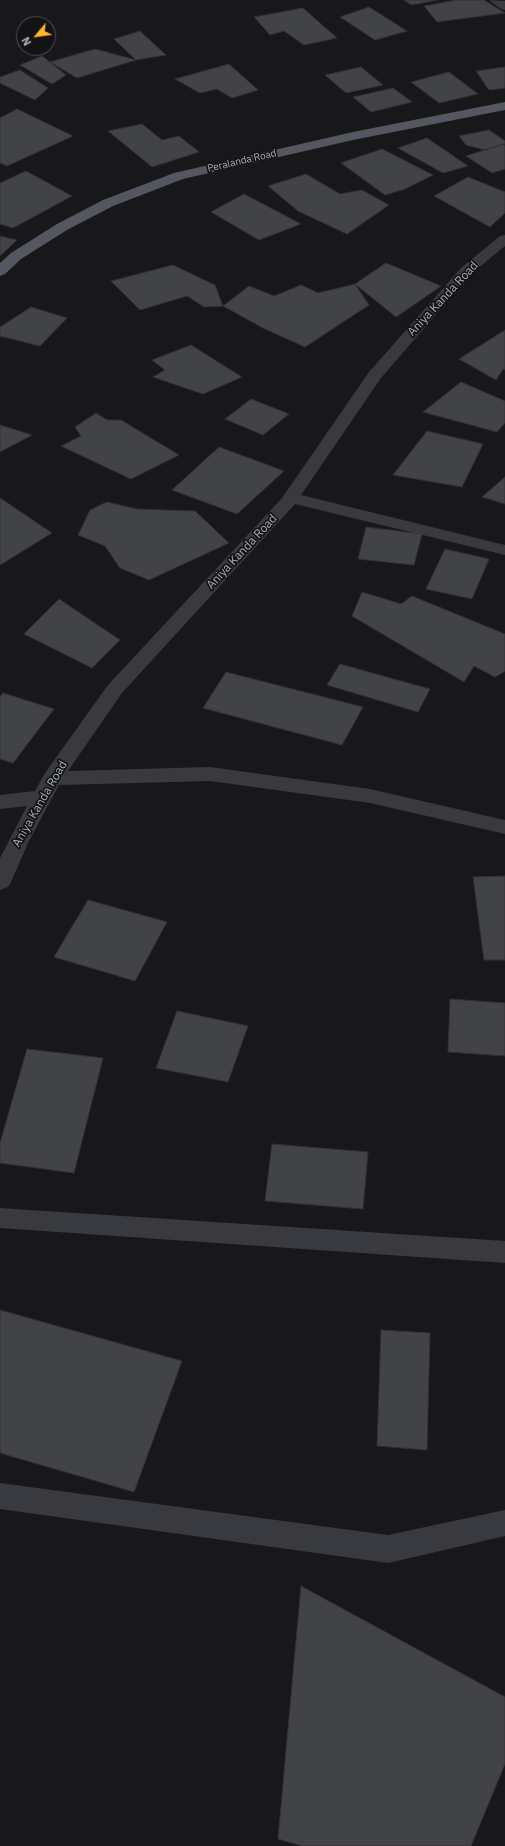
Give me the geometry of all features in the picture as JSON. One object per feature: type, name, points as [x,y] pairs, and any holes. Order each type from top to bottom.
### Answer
[{"type":"main road","name":"Peralanda Road","points":[[0,271],[16,256],[62,227],[108,203],[179,176],[353,136],[505,106]]},
{"type":"street","points":[[495,0],[505,6]]},
{"type":"street","name":"Aniya Kanda Road","points":[[0,882],[18,841],[52,778],[115,689],[291,498],[375,375],[466,271],[505,239]]},
{"type":"street","points":[[291,498],[505,550]]},
{"type":"street","points":[[52,778],[210,774],[370,796],[505,827]]},
{"type":"street","points":[[0,802],[42,797]]},
{"type":"street","points":[[0,1218],[505,1252]]},
{"type":"street","points":[[0,1496],[388,1549],[505,1523]]},
{"type":"building","points":[[404,0],[438,0],[411,5]]},
{"type":"building","points":[[456,0],[484,0],[505,13],[437,22],[424,6]]},
{"type":"building","points":[[369,7],[407,31],[375,40],[340,17]]},
{"type":"building","points":[[303,8],[337,38],[304,45],[284,31],[270,35],[254,17]]},
{"type":"building","points":[[140,31],[166,55],[136,60],[114,39]]},
{"type":"building","points":[[95,49],[136,60],[77,78],[50,62]]},
{"type":"building","points":[[42,56],[66,75],[52,84],[20,65]]},
{"type":"building","points":[[229,64],[258,90],[232,98],[217,89],[200,93],[175,79]]},
{"type":"building","points":[[361,67],[383,85],[346,93],[325,75]]},
{"type":"building","points":[[505,67],[505,88],[489,90],[476,71]]},
{"type":"building","points":[[20,70],[48,88],[35,100],[0,83],[0,77]]},
{"type":"building","points":[[449,72],[478,94],[439,103],[411,82]]},
{"type":"building","points":[[393,88],[412,102],[371,112],[353,97]]},
{"type":"building","points":[[17,109],[73,136],[7,166],[0,163],[0,118]]},
{"type":"building","points":[[142,124],[162,140],[179,136],[199,152],[152,167],[108,131]]},
{"type":"building","points":[[489,130],[505,141],[505,144],[485,150],[466,145],[459,136]]},
{"type":"building","points":[[427,138],[468,166],[443,173],[398,148]]},
{"type":"building","points":[[503,144],[505,146],[505,169],[492,173],[466,156]]},
{"type":"building","points":[[382,149],[433,175],[405,189],[385,195],[341,163]]},
{"type":"building","points":[[26,171],[72,196],[13,228],[0,224],[0,183]]},
{"type":"building","points":[[306,174],[340,194],[362,190],[389,205],[347,234],[298,211],[268,186]]},
{"type":"building","points":[[468,177],[505,192],[505,213],[490,227],[434,196]]},
{"type":"building","points":[[244,194],[301,224],[259,240],[211,212]]},
{"type":"building","points":[[0,236],[17,240],[0,256]]},
{"type":"building","points":[[386,263],[441,286],[396,317],[355,284]]},
{"type":"building","points":[[173,265],[215,285],[223,306],[204,307],[187,296],[140,310],[111,281]]},
{"type":"building","points":[[355,284],[369,305],[305,347],[263,328],[223,306],[249,286],[274,296],[301,285],[318,293]]},
{"type":"building","points":[[31,307],[67,318],[40,346],[0,336],[0,327]]},
{"type":"building","points":[[505,330],[505,370],[503,369],[496,380],[459,359]]},
{"type":"building","points":[[191,345],[242,377],[203,394],[153,377],[165,370],[152,360]]},
{"type":"building","points":[[461,382],[505,401],[505,423],[497,432],[423,412]]},
{"type":"building","points":[[251,399],[289,414],[263,435],[225,419]]},
{"type":"building","points":[[96,413],[107,420],[121,420],[179,455],[131,479],[61,446],[81,436],[75,427]]},
{"type":"building","points":[[0,425],[32,435],[0,452]]},
{"type":"building","points":[[427,431],[483,444],[462,487],[393,475]]},
{"type":"building","points":[[219,447],[284,471],[237,514],[172,490]]},
{"type":"building","points":[[505,477],[505,504],[482,497]]},
{"type":"building","points":[[0,498],[52,533],[0,565]]},
{"type":"building","points":[[107,502],[137,509],[195,511],[229,543],[149,580],[120,568],[105,546],[78,535],[90,510]]},
{"type":"building","points":[[366,527],[422,534],[414,565],[358,559]]},
{"type":"building","points":[[445,549],[489,559],[472,599],[426,589]]},
{"type":"building","points":[[362,592],[401,604],[412,596],[505,634],[505,671],[495,677],[474,666],[464,682],[352,616]]},
{"type":"building","points":[[59,599],[120,640],[92,668],[24,634]]},
{"type":"building","points":[[340,664],[430,689],[418,712],[327,685]]},
{"type":"building","points":[[226,672],[363,707],[342,745],[203,708]]},
{"type":"building","points":[[3,693],[54,709],[13,763],[0,759],[0,697]]},
{"type":"building","points":[[505,876],[505,960],[484,960],[473,877]]},
{"type":"building","points":[[88,900],[167,922],[135,981],[54,957]]},
{"type":"building","points":[[450,999],[505,1003],[505,1056],[448,1052]]},
{"type":"building","points":[[177,1011],[248,1026],[228,1082],[156,1068]]},
{"type":"building","points":[[27,1049],[103,1058],[74,1173],[0,1163],[0,1143]]},
{"type":"building","points":[[272,1144],[368,1152],[363,1209],[265,1201]]},
{"type":"building","points":[[0,1310],[182,1361],[134,1492],[0,1453]]},
{"type":"building","points":[[381,1330],[430,1333],[427,1450],[377,1446]]},
{"type":"building","points":[[301,1586],[505,1697],[505,1764],[471,1846],[302,1846],[278,1839]]}]
